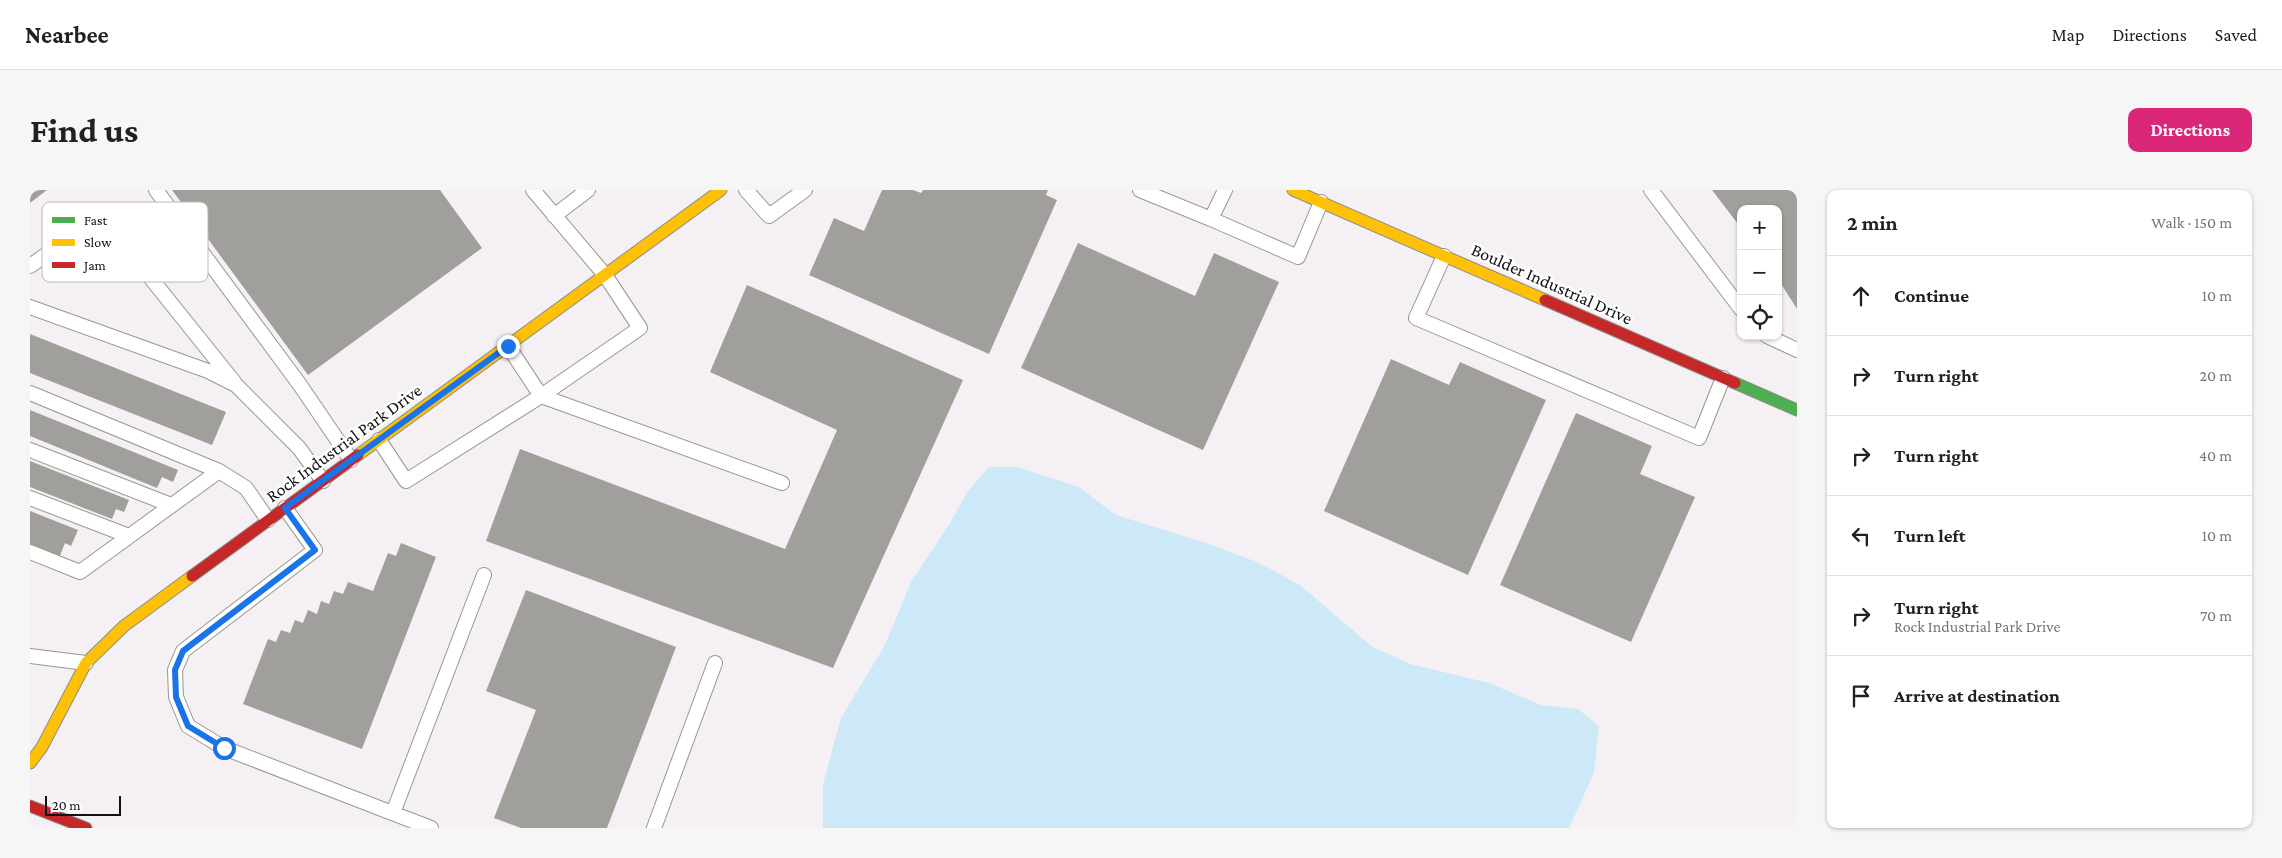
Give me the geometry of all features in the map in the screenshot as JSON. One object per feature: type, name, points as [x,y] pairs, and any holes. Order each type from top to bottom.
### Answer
[{"type":"street","name":"Rock Industrial Park Drive","points":[[30,763],[42,747],[86,663],[124,626],[720,190]]},
{"type":"street","name":"Boulder Industrial Drive","points":[[1293,190],[1797,410]]},
{"type":"street","points":[[30,806],[86,828]]},
{"type":"lane","points":[[156,190],[165,202]]},
{"type":"lane","points":[[379,440],[406,481],[541,396],[640,328],[604,275],[533,190]]},
{"type":"lane","points":[[554,216],[588,190]]},
{"type":"lane","points":[[746,190],[769,216],[805,190]]},
{"type":"lane","points":[[1140,190],[1298,257],[1321,202]]},
{"type":"lane","points":[[1211,219],[1224,190]]},
{"type":"lane","points":[[1651,190],[1737,304]]},
{"type":"lane","points":[[1444,256],[1416,318],[1699,438],[1723,378]]},
{"type":"lane","points":[[30,266],[42,258]]},
{"type":"lane","points":[[208,260],[300,385],[351,460]]},
{"type":"lane","points":[[154,282],[236,385],[299,448],[323,481]]},
{"type":"lane","points":[[30,307],[208,371],[236,385]]},
{"type":"lane","points":[[1776,340],[1797,350]]},
{"type":"lane","points":[[508,346],[541,396],[782,483]]},
{"type":"lane","points":[[30,393],[219,470],[246,488],[268,520]]},
{"type":"lane","points":[[30,450],[172,506]]},
{"type":"lane","points":[[30,552],[80,572],[219,470]]},
{"type":"lane","points":[[30,498],[129,536]]},
{"type":"lane","points":[[285,508],[315,550],[183,651],[175,670],[176,697],[188,726],[224,748],[431,828]]},
{"type":"lane","points":[[393,813],[484,575]]},
{"type":"lane","points":[[30,656],[86,663]]},
{"type":"lane","points":[[654,828],[715,663]]},
{"type":"shaded area","points":[[30,190],[1797,190],[1797,828],[30,828]]},
{"type":"water","points":[[989,467],[1017,467],[1079,487],[1116,515],[1206,543],[1257,562],[1300,585],[1371,646],[1410,664],[1489,683],[1541,705],[1578,709],[1599,726],[1594,773],[1569,828],[823,828],[823,784],[841,718],[885,645],[911,582],[949,525],[968,491]]},
{"type":"building","points":[[30,190],[47,190],[30,203]]},
{"type":"building","points":[[172,190],[440,190],[482,248],[308,375],[208,239],[208,202],[181,202]]},
{"type":"building","points":[[882,190],[913,190],[921,193],[923,190],[1048,190],[1046,195],[1057,200],[989,354],[809,275],[834,218],[864,231]]},
{"type":"building","points":[[1712,190],[1797,190],[1797,309],[1782,285],[1782,205],[1737,205],[1737,223]]},
{"type":"building","points":[[1078,243],[1195,296],[1214,253],[1279,282],[1203,450],[1021,368]]},
{"type":"building","points":[[747,285],[963,380],[833,668],[486,541],[520,449],[785,549],[837,430],[710,372]]},
{"type":"building","points":[[30,334],[226,412],[212,445],[30,373]]},
{"type":"building","points":[[1391,359],[1449,385],[1460,362],[1546,400],[1468,575],[1324,511]]},
{"type":"building","points":[[30,410],[178,470],[173,482],[162,477],[157,488],[30,436]]},
{"type":"building","points":[[1576,413],[1652,446],[1640,474],[1695,497],[1631,642],[1500,585]]},
{"type":"building","points":[[30,461],[129,500],[124,512],[116,509],[112,519],[30,487]]},
{"type":"building","points":[[30,511],[78,530],[71,546],[65,543],[59,558],[30,547]]},
{"type":"building","points":[[401,543],[436,557],[362,749],[243,704],[268,639],[276,642],[281,630],[290,633],[295,620],[303,623],[308,610],[317,614],[321,601],[329,604],[334,591],[343,594],[348,582],[373,591],[388,553],[396,556]]},
{"type":"building","points":[[526,590],[676,647],[607,828],[521,828],[494,818],[536,710],[486,691]]},
{"type":"traffic: fast","points":[[1735,383],[1797,410]]},
{"type":"traffic: slow","points":[[358,455],[721,190]]},
{"type":"traffic: slow","points":[[1293,190],[1545,300]]},
{"type":"traffic: slow","points":[[30,763],[42,747],[86,663],[124,626],[192,576]]},
{"type":"traffic: jam","points":[[1545,300],[1735,383]]},
{"type":"traffic: jam","points":[[192,576],[358,455]]},
{"type":"traffic: jam","points":[[30,806],[86,828]]},
{"type":"route","points":[[224,748],[188,726],[176,697],[175,670],[183,651],[315,550],[285,508],[508,346]]}]
